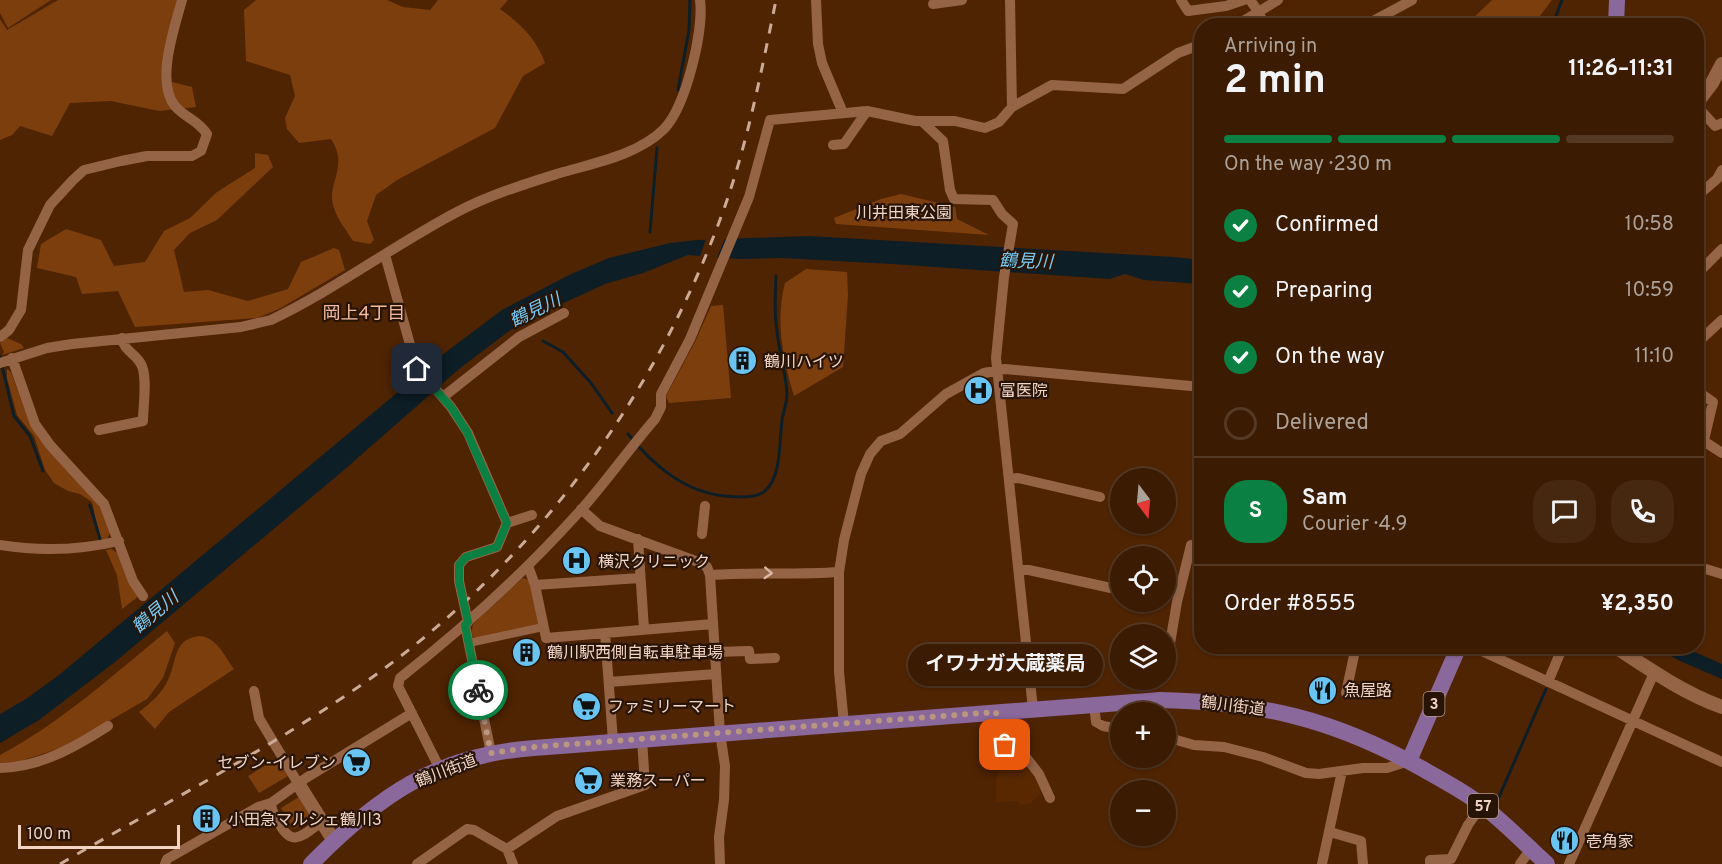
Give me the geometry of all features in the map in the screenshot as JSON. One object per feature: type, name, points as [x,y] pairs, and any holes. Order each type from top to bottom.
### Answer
[{"type":"main road","points":[[1616,18],[1617,0]]},
{"type":"main road","name":"3","points":[[1409,761],[1456,654]]},
{"type":"main road","name":"鶴川街道","points":[[310,864],[372,808],[412,782],[440,769],[491,753],[518,749],[1094,704],[1189,700],[1262,708],[1301,717],[1337,728],[1409,761]]},
{"type":"main road","name":"57","points":[[1409,761],[1482,805],[1548,864]]},
{"type":"street","points":[[0,337],[9,330],[21,310],[28,250],[50,205],[73,180],[84,170],[121,161],[147,156],[192,156],[201,151],[207,134],[200,123],[177,108],[168,88],[168,57],[183,0]]},
{"type":"street","points":[[143,596],[133,581],[107,509],[101,499],[50,446],[35,424],[6,360],[55,347],[259,324],[283,314],[457,212],[485,199],[644,144],[659,133],[675,114],[687,85],[701,20],[700,0]]},
{"type":"street","points":[[816,0],[818,44],[822,63],[843,113]]},
{"type":"street","points":[[933,4],[962,0]]},
{"type":"street","points":[[1182,0],[1188,11],[1226,6],[1245,0]]},
{"type":"street","points":[[1250,0],[1261,18]]},
{"type":"street","points":[[1247,18],[1278,0]]},
{"type":"street","points":[[1379,18],[1412,0]]},
{"type":"street","points":[[1012,1],[1012,107]]},
{"type":"street","points":[[440,769],[399,686],[400,678],[467,624],[528,566],[581,509],[645,431],[661,407],[661,394],[690,339],[749,197],[770,120],[867,111],[923,122],[955,121],[985,128],[999,122],[1012,107],[1052,85],[1123,89],[1178,53],[1194,47]]},
{"type":"street","points":[[1704,94],[1722,64]]},
{"type":"street","points":[[833,145],[843,144],[867,111]]},
{"type":"street","points":[[1704,114],[1715,126],[1722,123]]},
{"type":"street","points":[[923,122],[943,141],[950,190],[954,199],[993,200],[1002,214],[1013,224],[996,347],[1033,709]]},
{"type":"street","points":[[1704,190],[1717,179],[1722,170]]},
{"type":"street","points":[[1704,267],[1722,249]]},
{"type":"street","points":[[385,255],[417,369],[441,395],[468,433],[507,523],[497,547],[466,557],[459,565],[459,581],[469,643],[491,753]]},
{"type":"street","points":[[441,395],[519,337],[564,313]]},
{"type":"street","points":[[1704,339],[1720,326]]},
{"type":"street","points":[[99,430],[143,421],[144,375],[141,364],[123,345],[122,338]]},
{"type":"street","points":[[844,724],[839,672],[839,572],[844,540],[861,474],[870,454],[881,441],[900,434],[946,394],[984,373],[997,370],[1194,386]]},
{"type":"street","points":[[1704,396],[1713,402],[1704,427]]},
{"type":"street","points":[[1704,441],[1722,453]]},
{"type":"street","points":[[1009,479],[1018,478],[1100,497]]},
{"type":"street","points":[[702,534],[705,506]]},
{"type":"street","points":[[581,509],[600,526],[702,563],[707,567],[710,575],[720,733],[725,766],[724,800],[719,837],[720,864]]},
{"type":"street","points":[[507,523],[532,515]]},
{"type":"street","points":[[638,539],[644,629]]},
{"type":"street","points":[[0,546],[56,548],[119,542]]},
{"type":"street","points":[[1173,624],[1191,545]]},
{"type":"street","points":[[528,566],[535,585],[546,638],[713,624]]},
{"type":"street","points":[[1704,568],[1722,574]]},
{"type":"street","points":[[1019,570],[1029,570],[1110,588]]},
{"type":"street","points":[[710,575],[750,572],[803,574],[839,572]]},
{"type":"street","points":[[535,585],[640,578]]},
{"type":"street","points":[[469,643],[543,627]]},
{"type":"street","points":[[605,633],[613,741]]},
{"type":"street","points":[[715,652],[749,651],[750,659],[775,658]]},
{"type":"street","points":[[1346,693],[1354,654]]},
{"type":"street","points":[[1488,654],[1722,762]]},
{"type":"street","points":[[1548,682],[1560,654]]},
{"type":"street","points":[[1626,654],[1695,696],[1722,707]]},
{"type":"street","points":[[1569,864],[1654,673]]},
{"type":"street","points":[[609,682],[716,674]]},
{"type":"street","points":[[254,691],[259,718],[334,840]]},
{"type":"street","points":[[1094,704],[1096,722],[1110,727]]},
{"type":"street","points":[[996,712],[998,730],[1005,745],[1022,752],[1039,774],[1050,798]]},
{"type":"street","points":[[165,864],[167,859],[258,807],[271,803],[306,778],[412,713]]},
{"type":"street","points":[[0,768],[26,765],[59,755],[108,726]]},
{"type":"street","points":[[507,849],[557,816],[645,785],[642,739]]},
{"type":"street","points":[[1176,740],[1224,747],[1263,757],[1306,773],[1387,768],[1409,761]]},
{"type":"street","points":[[1322,864],[1342,771]]},
{"type":"street","points":[[271,803],[272,811],[287,836],[291,838],[297,837],[322,822]]},
{"type":"street","points":[[1430,864],[1430,860],[1451,859],[1468,825],[1482,805]]},
{"type":"street","points":[[417,864],[467,829],[474,830],[507,849],[513,864]]},
{"type":"street","points":[[1330,832],[1362,841],[1363,864]]},
{"type":"street","points":[[1520,864],[1531,849]]},
{"type":"shaded area","points":[[1011,751],[1020,755],[1036,777],[1041,793],[1031,803],[1020,805],[1019,801],[996,802],[996,780],[1006,752]]},
{"type":"green space","points":[[0,0],[51,0],[8,28],[0,13]]},
{"type":"green space","points":[[58,0],[178,0],[164,80],[192,87],[196,107],[159,111],[111,101],[70,103],[52,136],[20,126],[12,135],[0,140],[0,19],[7,30]]},
{"type":"green space","points":[[256,0],[387,0],[403,7],[430,10],[438,0],[508,0],[500,9],[527,32],[545,63],[523,76],[495,128],[397,180],[376,195],[367,221],[374,240],[370,244],[353,241],[337,216],[332,199],[338,159],[331,139],[299,143],[287,129],[285,118],[295,96],[290,75],[246,61],[244,10]]},
{"type":"green space","points":[[1492,0],[1552,0],[1538,18],[1473,18]]},
{"type":"green space","points":[[255,153],[268,155],[273,167],[217,220],[190,233],[174,250],[184,292],[208,290],[248,301],[288,289],[301,262],[334,248],[339,250],[345,270],[279,309],[257,318],[135,327],[118,291],[82,294],[76,277],[37,268],[41,244],[66,229],[101,240],[114,266],[145,262],[164,231],[190,218],[217,192],[255,168]]},
{"type":"green space","name":"川井田東公園","points":[[901,194],[955,207],[957,219],[989,235],[836,224],[834,218],[881,199]]},
{"type":"green space","points":[[806,269],[847,272],[848,295],[843,367],[794,396],[782,340],[782,297],[785,283]]},
{"type":"green space","points":[[723,305],[731,398],[669,403],[666,396],[711,306]]},
{"type":"green space","points":[[7,338],[21,344],[24,348],[2,355],[4,352],[0,343]]},
{"type":"green space","points":[[7,369],[11,372],[31,426],[39,438],[101,509],[110,533],[107,539],[102,540],[92,502],[54,483],[45,470],[34,436],[17,415],[7,378]]},
{"type":"green space","points":[[111,549],[118,553],[139,596],[122,609],[117,575],[106,550]]},
{"type":"green space","points":[[523,578],[530,580],[538,625],[476,639],[472,634],[473,624]]},
{"type":"green space","points":[[167,631],[175,643],[163,678],[147,699],[64,747],[17,762],[0,763],[0,755],[66,713]]},
{"type":"green space","points":[[199,636],[215,643],[234,669],[169,712],[155,729],[139,712],[156,698],[166,685],[180,646],[190,638]]},
{"type":"green space","points":[[276,759],[288,776],[259,793],[248,776]]},
{"type":"green space","points":[[299,797],[311,818],[294,829],[281,808]]},
{"type":"water","name":"鶴見川","points":[[809,236],[1174,257],[1194,259],[1194,284],[1144,280],[1125,274],[1110,279],[892,264],[688,255],[643,273],[605,284],[509,331],[459,369],[344,470],[115,662],[39,720],[0,743],[0,714],[26,699],[59,675],[446,352],[502,310],[571,274],[609,258],[670,243]]},
{"type":"water","points":[[1668,654],[1699,654],[1722,664],[1722,679]]},
{"type":"pier","points":[[707,236],[726,236],[716,260],[699,259]]},
{"type":"waterway","points":[[678,90],[689,30],[690,0]]},
{"type":"waterway","points":[[1555,18],[1562,0]]},
{"type":"waterway","points":[[650,232],[657,148]]},
{"type":"waterway","points":[[628,434],[659,466],[696,489],[740,497],[761,494],[765,491],[777,468],[787,394],[776,324],[776,276]]},
{"type":"waterway","points":[[543,341],[563,352],[591,383],[612,413]]},
{"type":"waterway","points":[[0,357],[14,416],[30,436],[43,471]]},
{"type":"waterway","points":[[90,505],[100,539]]},
{"type":"waterway","points":[[1499,797],[1546,689]]},
{"type":"railway","points":[[60,864],[259,750],[374,676],[432,631],[486,582],[536,529],[582,473],[623,413],[660,350],[693,285],[721,217],[738,164],[753,110],[776,0]]},
{"type":"way so far","points":[[478,690],[491,753],[534,747],[996,712],[998,730],[1005,745]]},
{"type":"place","name":"鶴川ハイツ","points":[[743,361]]},
{"type":"place","name":"富医院","points":[[979,390]]},
{"type":"place","name":"横沢クリニック","points":[[577,561]]},
{"type":"place","name":"鶴川駅西側自転車駐車場","points":[[526,652]]},
{"type":"place","name":"魚屋路","points":[[1323,690]]},
{"type":"place","name":"ファミリーマート","points":[[587,706]]},
{"type":"place","name":"イワナガ大蔵薬局","points":[[1005,745]]},
{"type":"place","name":"セブン-イレブン","points":[[357,762]]},
{"type":"place","name":"業務スーパー","points":[[589,780]]},
{"type":"place","name":"小田急マルシェ鶴川3","points":[[207,819]]},
{"type":"place","name":"壱角家","points":[[1565,841]]},
{"type":"district","name":"岡上4丁目","points":[[364,313]]},
{"type":"route","points":[[417,369],[451,407],[467,432],[507,523],[497,547],[466,557],[459,565],[459,581],[468,622],[465,625],[478,690]]}]
